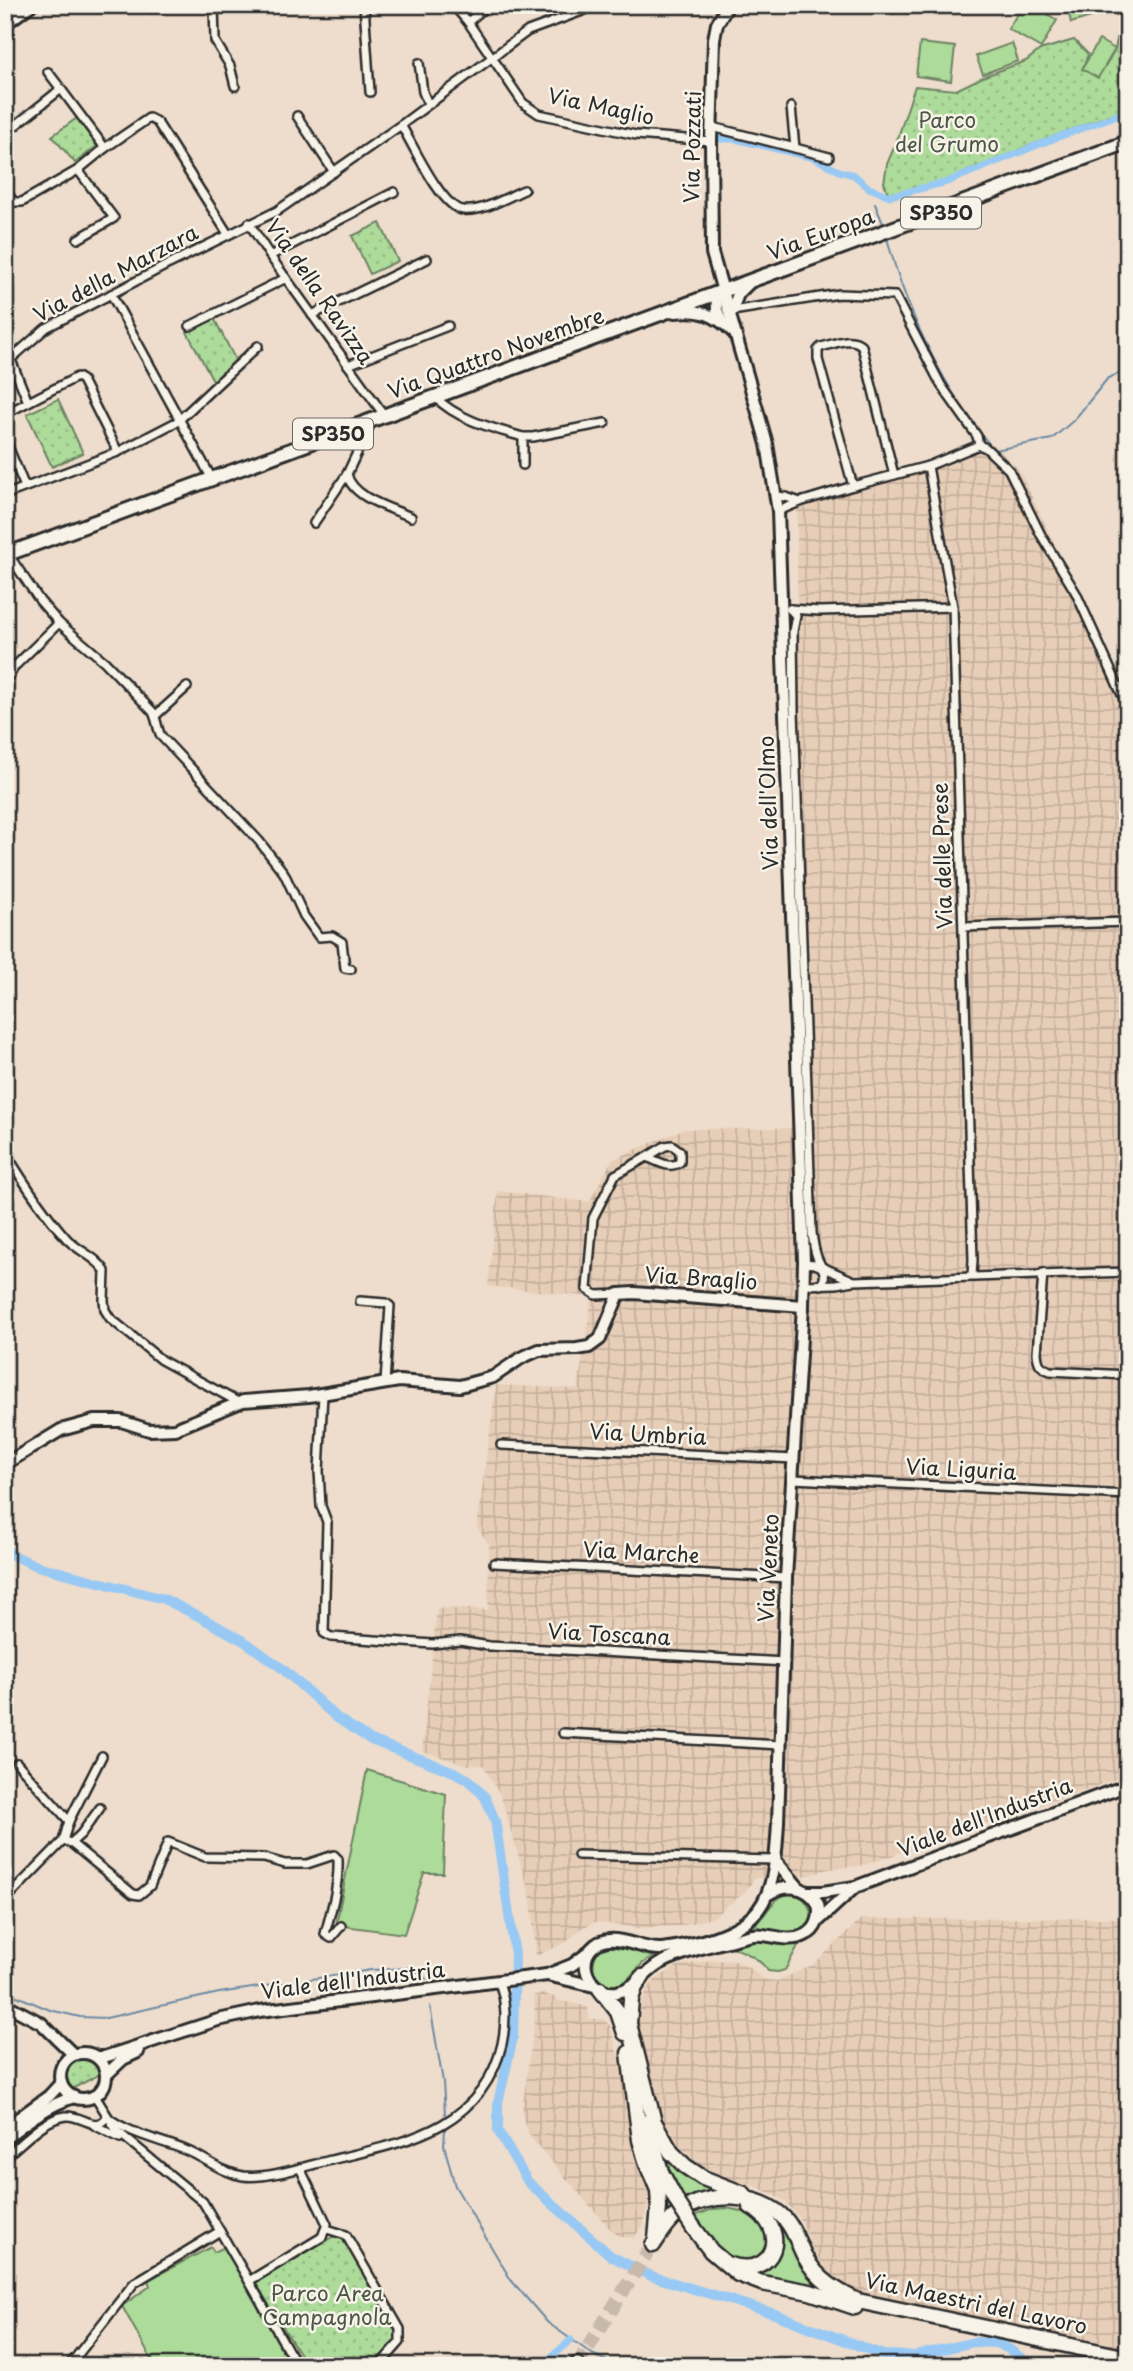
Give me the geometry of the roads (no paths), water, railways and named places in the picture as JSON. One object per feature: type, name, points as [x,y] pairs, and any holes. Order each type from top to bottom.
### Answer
[{"type":"highway","points":[[642,1978],[635,1987],[626,2025],[640,2140],[646,2164],[658,2190],[659,2207],[653,2246]]},
{"type":"highway","points":[[597,1987],[626,2025],[654,2122],[671,2152],[703,2178],[768,2203],[783,2217],[799,2242]]},
{"type":"highway","points":[[626,2025],[661,2172],[693,2227],[722,2262],[751,2280],[801,2289],[857,2307],[911,2317],[940,2319]]},
{"type":"highway","points":[[653,2246],[664,2227],[681,2211],[720,2197],[748,2199],[783,2217]]},
{"type":"highway","points":[[653,2246],[677,2221],[705,2206],[721,2204],[750,2206],[774,2217],[799,2242]]},
{"type":"highway","points":[[722,2262],[743,2268],[756,2266],[772,2252],[776,2240],[774,2230],[762,2213],[750,2206]]},
{"type":"highway","name":"Via Maestri del Lavoro","points":[[799,2242],[804,2256],[820,2278],[845,2295],[876,2306],[1128,2358]]},
{"type":"main road","points":[[5,24],[31,5]]},
{"type":"main road","name":"Via Pozzati","points":[[720,292],[712,253],[711,141],[714,39],[717,24],[728,5]]},
{"type":"main road","name":"Via Europa","points":[[720,292],[1128,142]]},
{"type":"main road","points":[[728,317],[740,290],[752,281]]},
{"type":"main road","points":[[720,292],[728,317]]},
{"type":"main road","name":"Via Quattro Novembre","points":[[6,554],[720,292]]},
{"type":"main road","points":[[662,313],[698,311],[728,317]]},
{"type":"main road","name":"Via dell'Olmo","points":[[728,317],[767,444],[778,511],[786,610],[783,624],[791,878],[798,935],[803,1281]]},
{"type":"main road","name":"Via Veneto","points":[[767,1895],[775,1860],[785,1662],[786,1578],[803,1281]]},
{"type":"main road","name":"Via Braglio","points":[[5,1464],[61,1430],[106,1419],[149,1430],[175,1429],[238,1402],[323,1394],[386,1382],[460,1386],[493,1377],[521,1358],[539,1350],[589,1347],[600,1339],[619,1294],[803,1306]]},
{"type":"main road","name":"Viale dell'Industria","points":[[69,2058],[88,2053],[104,2057],[218,2020],[260,2011],[547,1975],[572,1965],[599,1943],[611,1940],[661,1949],[720,1934],[750,1918],[767,1895],[781,1888],[823,1892],[855,1887],[1128,1785]]},
{"type":"main road","points":[[775,1860],[818,1904],[819,1920]]},
{"type":"main road","name":"Viale dell'Industria","points":[[547,1975],[618,1991],[665,1961],[748,1936],[758,1934],[786,1939],[809,1934],[819,1920],[855,1887]]},
{"type":"main road","points":[[588,1953],[586,1968],[597,1987]]},
{"type":"main road","points":[[5,2004],[41,2023],[60,2042],[69,2058],[61,2068],[64,2090],[74,2097],[84,2099],[95,2096]]},
{"type":"main road","name":"Viale dell'Industria","points":[[95,2096],[103,2087],[106,2075],[123,2059],[166,2038]]},
{"type":"main road","points":[[97,2057],[103,2064],[106,2075]]},
{"type":"main road","points":[[5,2128],[49,2096],[61,2083]]},
{"type":"main road","points":[[5,2139],[46,2109],[74,2097]]},
{"type":"street","points":[[214,5],[215,41],[230,66],[235,86]]},
{"type":"street","points":[[364,5],[370,92]]},
{"type":"street","name":"Via Maglio","points":[[453,5],[468,22],[523,103],[539,114],[636,135],[711,141]]},
{"type":"street","points":[[468,22],[488,5]]},
{"type":"street","name":"Via della Marzara","points":[[8,361],[46,328],[277,211],[401,125],[528,30],[584,10]]},
{"type":"street","points":[[419,63],[422,92],[428,104]]},
{"type":"street","points":[[48,72],[105,148]]},
{"type":"street","points":[[16,125],[61,89]]},
{"type":"street","points":[[791,107],[795,148]]},
{"type":"street","points":[[297,116],[334,172]]},
{"type":"street","points":[[5,190],[14,202],[23,202],[78,170],[145,119],[154,119],[228,234]]},
{"type":"street","points":[[401,125],[446,202],[460,211],[478,209],[524,190]]},
{"type":"street","points":[[712,127],[829,157]]},
{"type":"street","points":[[78,170],[114,218],[78,239]]},
{"type":"street","points":[[270,256],[394,192]]},
{"type":"street","name":"Via della Ravizza","points":[[249,223],[348,365],[378,418]]},
{"type":"street","points":[[312,315],[427,259]]},
{"type":"street","points":[[190,326],[286,278]]},
{"type":"street","points":[[111,294],[212,479]]},
{"type":"street","points":[[728,317],[839,294],[895,296],[941,386],[977,436],[979,445]]},
{"type":"street","points":[[348,365],[448,326]]},
{"type":"street","points":[[853,486],[818,359],[821,347],[851,340],[862,346],[894,475]]},
{"type":"street","points":[[5,495],[118,452],[178,421],[258,346]]},
{"type":"street","points":[[5,351],[28,402]]},
{"type":"street","points":[[5,414],[77,377],[82,380],[118,452]]},
{"type":"street","points":[[435,397],[448,410],[475,422],[523,437],[533,438],[605,423]]},
{"type":"street","points":[[314,523],[347,474],[378,418]]},
{"type":"street","points":[[523,437],[523,465]]},
{"type":"street","points":[[5,439],[25,487]]},
{"type":"street","points":[[778,511],[853,486],[928,466],[979,445],[986,448],[1009,470],[1041,535],[1076,593],[1128,708]]},
{"type":"street","name":"Via delle Prese","points":[[928,466],[953,607],[974,1260],[972,1276]]},
{"type":"street","points":[[347,474],[349,482],[357,491],[411,517]]},
{"type":"street","points":[[776,496],[800,502]]},
{"type":"street","points":[[6,554],[59,623],[105,662],[155,716],[161,736],[259,841],[284,873],[311,928],[319,937],[332,936],[342,942],[345,968],[351,969]]},
{"type":"street","points":[[786,610],[953,607]]},
{"type":"street","points":[[786,610],[795,614],[795,622]]},
{"type":"street","points":[[783,624],[795,622],[814,611]]},
{"type":"street","name":"Via dell'Olmo","points":[[795,622],[794,710],[801,885],[798,935],[812,1233],[814,1250],[822,1267]]},
{"type":"street","points":[[5,683],[15,666],[59,623]]},
{"type":"street","points":[[155,716],[187,687]]},
{"type":"street","points":[[791,878],[801,885]]},
{"type":"street","points":[[963,927],[1128,922]]},
{"type":"street","points":[[5,1152],[30,1192],[67,1239],[103,1266],[106,1310],[110,1318],[161,1360],[238,1402]]},
{"type":"street","points":[[619,1294],[596,1295],[587,1289],[593,1218],[615,1175],[647,1157]]},
{"type":"street","points":[[803,1263],[822,1267],[854,1281]]},
{"type":"street","points":[[821,1284],[825,1276],[822,1267]]},
{"type":"street","points":[[803,1281],[821,1284],[1043,1273],[1128,1272]]},
{"type":"street","points":[[1043,1273],[1037,1353],[1041,1367],[1050,1371],[1128,1375]]},
{"type":"street","points":[[360,1301],[386,1303],[390,1306],[386,1382]]},
{"type":"street","name":"Via Toscana","points":[[323,1394],[319,1471],[321,1506],[327,1522],[324,1633],[331,1637],[433,1644],[460,1641],[489,1646],[785,1662]]},
{"type":"street","name":"Via Umbria","points":[[501,1445],[794,1459]]},
{"type":"street","name":"Via Liguria","points":[[793,1479],[1128,1495]]},
{"type":"street","name":"Via Marche","points":[[494,1563],[786,1578]]},
{"type":"street","points":[[563,1733],[780,1745]]},
{"type":"street","points":[[67,1842],[69,1821],[102,1756]]},
{"type":"street","points":[[17,1763],[69,1821]]},
{"type":"street","points":[[5,1904],[100,1808]]},
{"type":"street","points":[[67,1842],[134,1894],[139,1895],[150,1886],[167,1842],[205,1857],[264,1858],[285,1864],[307,1864],[334,1855],[338,1859],[338,1871],[326,1934],[331,1938],[341,1926]]},
{"type":"street","points":[[578,1855],[775,1860]]},
{"type":"street","points":[[107,2117],[121,2127],[188,2151],[234,2174],[255,2176],[300,2168],[412,2140],[439,2128],[458,2114],[485,2083],[500,2051],[504,2020],[500,1981]]},
{"type":"street","points":[[95,2096],[117,2131],[203,2202],[297,2366]]},
{"type":"street","points":[[5,2157],[37,2131],[62,2117],[74,2117],[130,2143]]},
{"type":"street","points":[[94,2125],[102,2123],[107,2117]]},
{"type":"street","points":[[249,2281],[312,2244],[322,2237],[327,2229],[300,2168]]},
{"type":"street","points":[[327,2229],[346,2235],[400,2329],[400,2342],[379,2366]]},
{"type":"street","points":[[69,2366],[134,2283],[220,2231]]},
{"type":"waterway","points":[[718,139],[735,139],[814,158],[839,171],[854,175],[869,188],[890,196],[947,182],[1128,111]]},
{"type":"waterway","points":[[875,204],[884,226]]},
{"type":"waterway","points":[[887,238],[907,300],[934,360],[965,412],[995,450],[1052,439],[1074,420],[1108,378],[1128,374]]},
{"type":"waterway","points":[[5,1548],[10,1554],[37,1566],[164,1599],[200,1617],[244,1641],[283,1669],[337,1718],[371,1740],[454,1772],[469,1780],[485,1797],[495,1820],[515,1955],[513,2038],[498,2103],[498,2131],[528,2182],[611,2256],[651,2276],[772,2313],[883,2355],[914,2356],[974,2342],[996,2343],[1032,2366]]},
{"type":"waterway","points":[[5,1991],[50,2010],[80,2017],[106,2018],[219,1993],[371,1970],[410,1968],[426,1979]]},
{"type":"waterway","points":[[430,2006],[443,2082],[445,2114]]},
{"type":"waterway","points":[[445,2129],[444,2145],[455,2186],[511,2280],[548,2323],[592,2354],[617,2366]]},
{"type":"waterway","points":[[541,2366],[571,2340]]},
{"type":"tunnel","points":[[577,2365],[648,2252]]},
{"type":"park label","name":"Parco del Grumo","points":[[947,133]]},
{"type":"park label","name":"Parco Area Campagnola","points":[[327,2306]]}]
